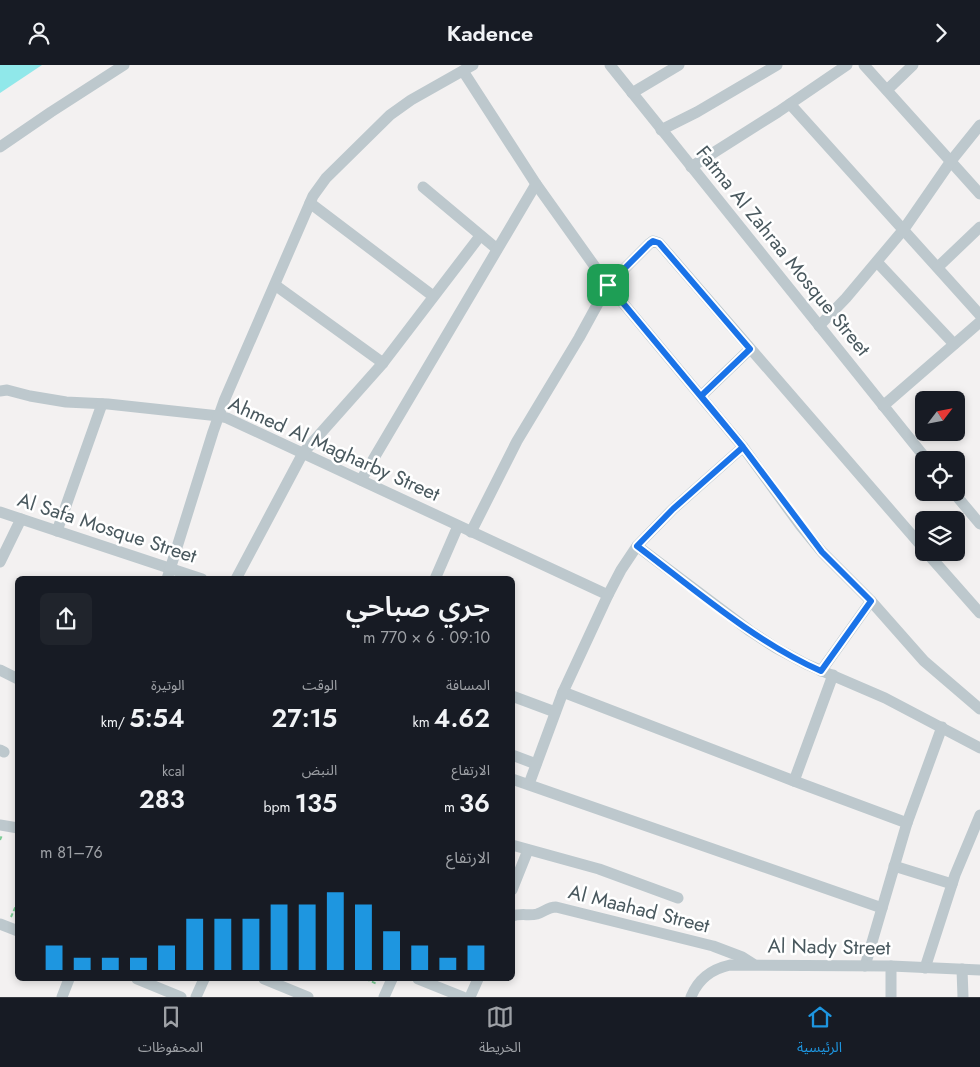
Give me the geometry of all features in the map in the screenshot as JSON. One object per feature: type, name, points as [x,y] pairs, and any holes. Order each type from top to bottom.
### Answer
[{"type":"street","points":[[0,147],[124,65]]},
{"type":"street","name":"Fatma Al Zahraa Mosque Street","points":[[610,65],[920,451]]},
{"type":"street","points":[[632,93],[679,65]]},
{"type":"street","points":[[662,130],[697,112],[777,65]]},
{"type":"street","points":[[691,167],[847,65]]},
{"type":"street","points":[[864,65],[980,194]]},
{"type":"street","points":[[887,91],[913,65]]},
{"type":"street","points":[[168,574],[219,415],[317,189],[383,121],[411,100],[468,68],[536,184],[608,285],[743,447],[795,519],[822,552],[871,601],[924,661],[980,709]]},
{"type":"street","points":[[790,104],[980,315]]},
{"type":"street","points":[[819,326],[904,229],[951,161],[980,125]]},
{"type":"street","points":[[360,480],[536,184]]},
{"type":"street","points":[[423,187],[496,249]]},
{"type":"street","points":[[310,203],[433,296]]},
{"type":"street","points":[[938,267],[980,227]]},
{"type":"street","points":[[238,576],[303,453],[383,363],[480,236]]},
{"type":"street","points":[[471,532],[516,441],[579,338],[608,285],[653,241],[659,243],[915,539]]},
{"type":"street","points":[[877,262],[954,344]]},
{"type":"street","points":[[274,285],[383,363]]},
{"type":"street","points":[[883,406],[980,322]]},
{"type":"street","points":[[701,396],[750,349]]},
{"type":"street","name":"Ahmed Al Magharby Street","points":[[0,391],[7,390],[57,401],[219,415],[608,595]]},
{"type":"street","points":[[57,531],[102,404]]},
{"type":"street","points":[[529,784],[563,692],[608,595],[637,546],[673,509],[743,447]]},
{"type":"street","points":[[961,501],[980,524]]},
{"type":"street","name":"Al Safa Mosque Street","points":[[0,512],[57,531],[168,574],[182,576]]},
{"type":"street","points":[[0,562],[21,519]]},
{"type":"street","points":[[436,576],[458,526]]},
{"type":"street","points":[[637,546],[763,640],[790,656],[885,698],[980,748]]},
{"type":"street","points":[[934,561],[980,613]]},
{"type":"street","points":[[821,671],[871,601]]},
{"type":"street","points":[[0,670],[15,678]]},
{"type":"street","points":[[794,781],[834,675]]},
{"type":"street","points":[[563,692],[907,823]]},
{"type":"street","points":[[515,696],[555,711]]},
{"type":"street","points":[[865,966],[907,823],[942,727]]},
{"type":"street","points":[[515,756],[536,764]]},
{"type":"street","points":[[515,780],[882,908]]},
{"type":"street","points":[[925,968],[952,884],[980,815]]},
{"type":"street","points":[[0,825],[15,828]]},
{"type":"street","points":[[515,846],[599,869],[678,898]]},
{"type":"street","points":[[515,882],[528,850]]},
{"type":"street","points":[[894,866],[952,884]]},
{"type":"street","name":"Al Maahad Street","points":[[515,915],[536,914],[548,908],[556,907],[712,946],[742,957],[754,965]]},
{"type":"street","name":"Al Nady Street","points":[[691,997],[701,981],[713,971],[730,965],[865,966],[980,970]]},
{"type":"street","points":[[891,967],[891,997]]},
{"type":"street","points":[[962,969],[963,997]]},
{"type":"street","points":[[62,997],[68,981]]},
{"type":"street","points":[[143,981],[181,997]]},
{"type":"street","points":[[196,997],[203,981]]},
{"type":"street","points":[[269,981],[308,997]]},
{"type":"street","points":[[423,981],[463,997]]},
{"type":"street","points":[[470,997],[477,981]]},
{"type":"path","points":[[8,927],[15,909]]},
{"type":"path","points":[[371,981],[388,988]]},
{"type":"water","points":[[0,65],[42,65],[0,93]]},
{"type":"route","points":[[608,285],[649,244],[656,241],[750,349],[701,396],[743,447],[673,509],[637,546],[763,640],[821,671],[871,601],[822,552],[743,447],[608,285]]}]
